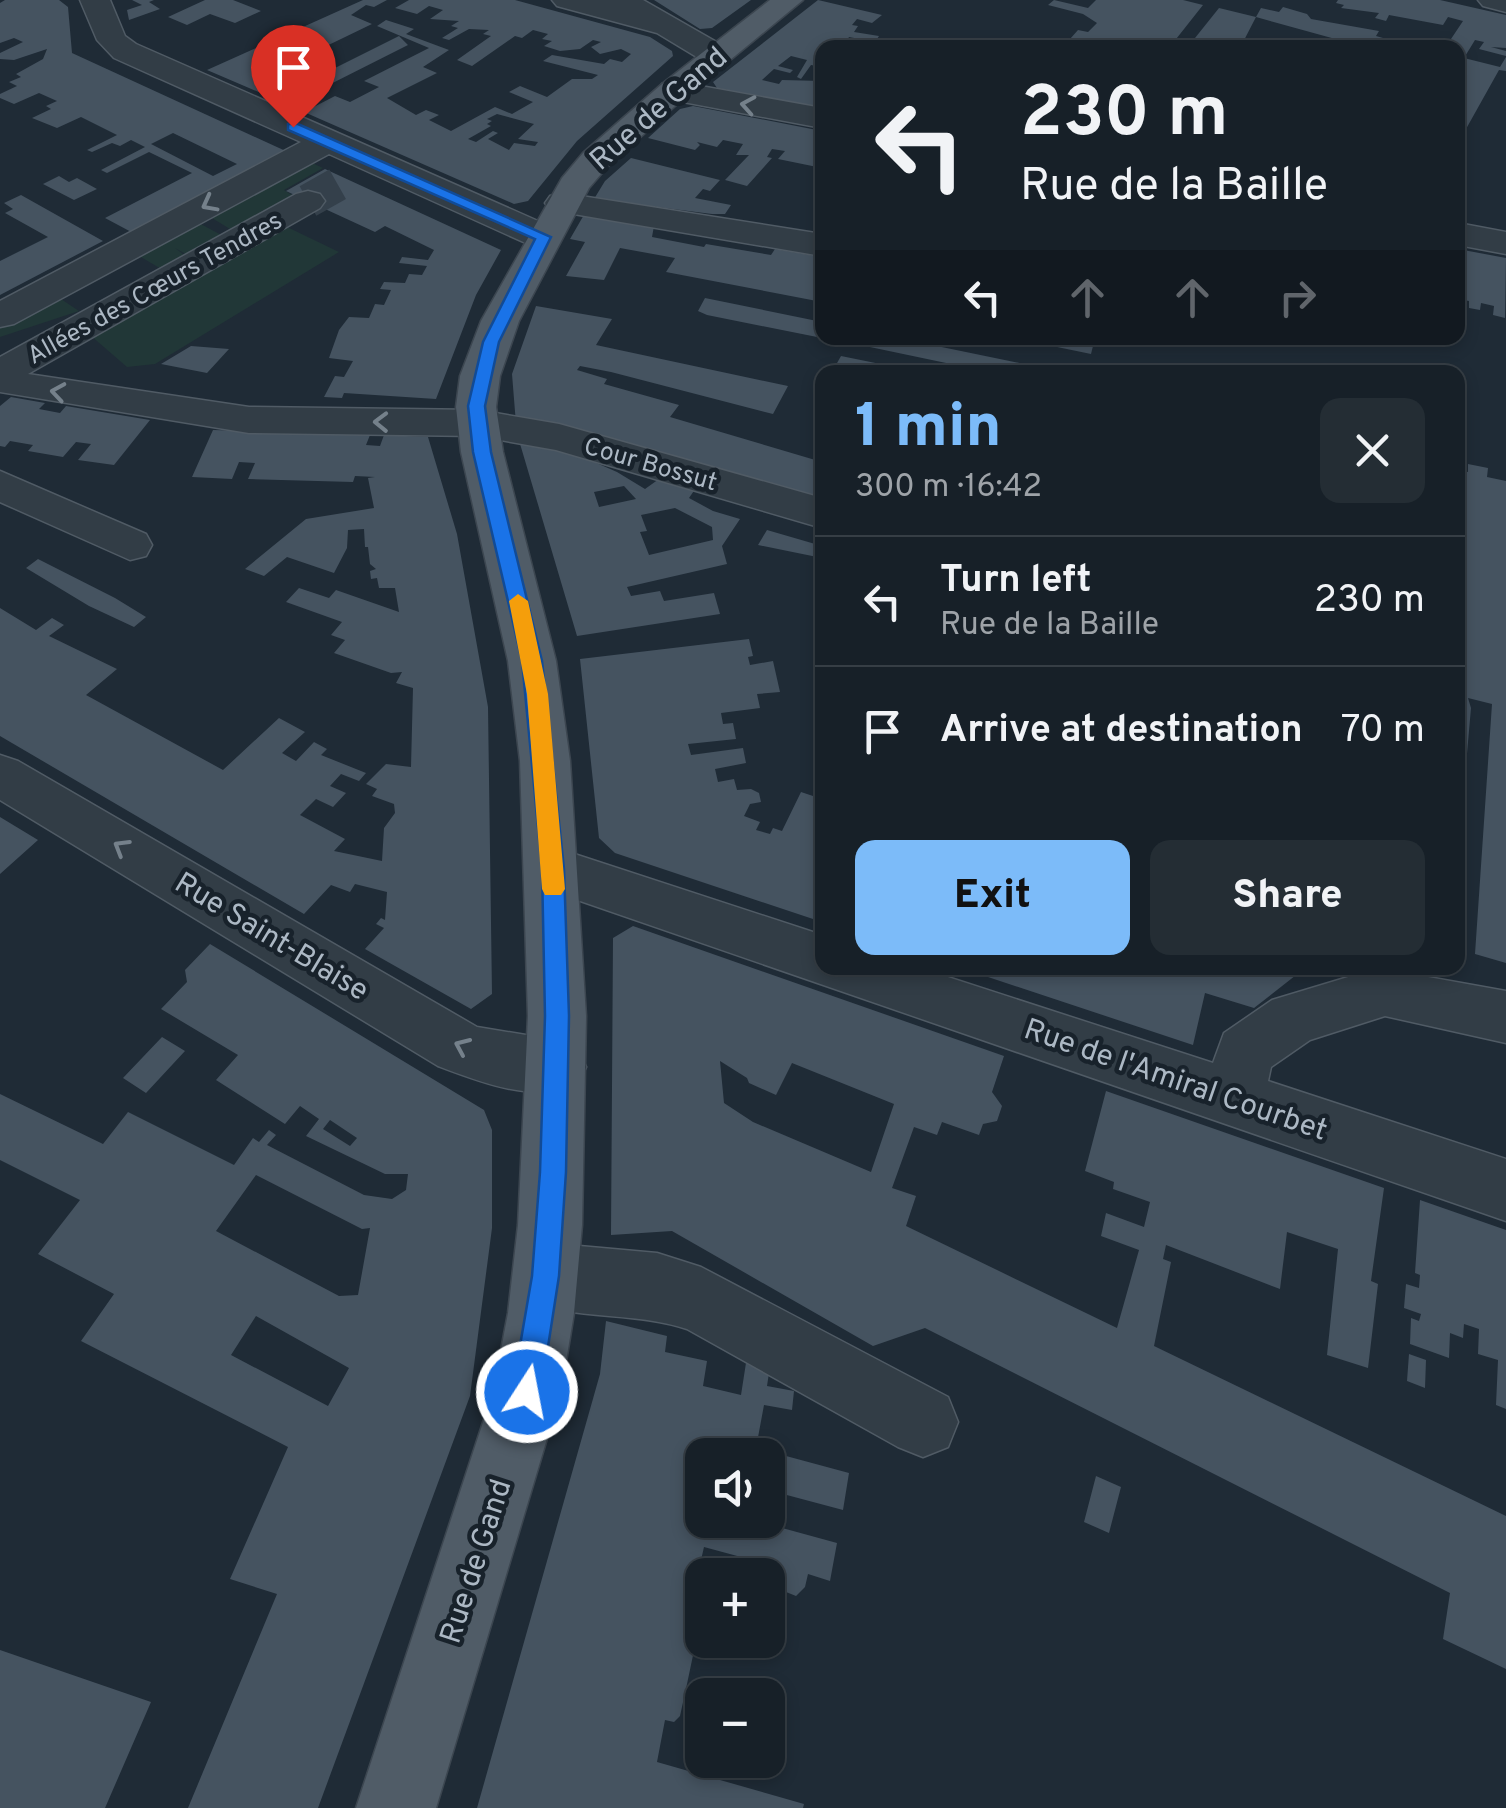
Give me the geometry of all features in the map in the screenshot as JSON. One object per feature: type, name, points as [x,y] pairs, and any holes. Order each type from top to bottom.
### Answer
[{"type":"main road","name":"Rue de Gand","points":[[396,1808],[522,1408],[546,1276],[556,1067],[553,869],[535,678],[478,424],[478,392],[487,352],[553,220],[595,160],[716,55],[788,0]]},
{"type":"street","points":[[95,0],[112,40],[126,51],[326,142],[361,171],[553,220],[815,244]]},
{"type":"street","points":[[567,0],[661,25]]},
{"type":"street","points":[[622,0],[716,55]]},
{"type":"street","points":[[1492,0],[1506,3]]},
{"type":"street","points":[[673,91],[815,117]]},
{"type":"street","points":[[0,316],[326,142]]},
{"type":"street","name":"Allées des Cœurs Tendres","points":[[0,376],[308,201]]},
{"type":"street","points":[[1465,235],[1506,243]]},
{"type":"street","name":"Allées des Cœurs Tendres","points":[[0,376],[23,386],[232,418],[478,424]]},
{"type":"street","name":"Cour Bossut","points":[[478,424],[559,437],[815,510]]},
{"type":"street","points":[[0,485],[130,545]]},
{"type":"street","name":"Rue Saint-Blaise","points":[[0,776],[459,1047],[484,1056],[556,1067]]},
{"type":"street","points":[[553,869],[815,958]]},
{"type":"street","name":"Rue de l'Amiral Courbet","points":[[866,975],[1506,1190]]},
{"type":"street","points":[[1234,1098],[1245,1052],[1293,1019],[1385,991],[1506,1017]]},
{"type":"street","points":[[546,1276],[657,1286],[701,1300],[922,1422]]},
{"type":"green space","points":[[308,161],[323,168],[284,190],[292,195],[230,229],[207,215]]},
{"type":"green space","points":[[195,221],[227,238],[191,257],[175,248],[187,257],[163,270],[134,253]]},
{"type":"green space","points":[[285,226],[339,252],[155,364],[127,367],[90,335]]},
{"type":"green space","points":[[55,295],[79,311],[0,337],[0,326]]},
{"type":"building","points":[[59,0],[68,7],[72,53],[290,153],[135,234],[105,218],[192,173],[149,152],[107,173],[101,170],[145,147],[131,140],[92,152],[87,150],[117,135],[81,117],[57,128],[32,118],[51,109],[46,106],[57,101],[39,93],[14,104],[0,98],[0,94],[17,86],[9,82],[21,77],[16,74],[43,59],[47,49],[14,60],[0,59],[0,53],[23,42],[14,38],[0,43],[0,3]],"holes":[[[173,133],[237,164],[213,176],[151,144]]]},
{"type":"building","points":[[132,0],[154,0],[149,2],[160,9],[129,20],[127,10],[142,5]]},
{"type":"building","points":[[205,0],[233,0],[261,11],[235,23],[210,14],[187,25],[168,17]]},
{"type":"building","points":[[363,0],[387,0],[374,7],[366,5],[351,15],[372,24],[312,53],[297,46],[257,66],[264,68],[293,54],[302,58],[284,67],[298,73],[318,63],[333,69],[399,36],[408,45],[289,105],[207,70]]},
{"type":"building","points":[[409,0],[515,0],[650,37],[672,51],[673,56],[577,141],[528,201],[514,204],[304,112],[335,96],[350,102],[379,87],[364,81],[429,48],[377,26],[386,20],[414,29],[406,34],[449,50],[423,67],[437,73],[387,98],[416,115],[426,110],[439,115],[429,120],[451,131],[495,107],[512,114],[533,102],[509,92],[520,86],[547,97],[572,79],[592,79],[598,75],[543,61],[552,55],[604,64],[610,59],[622,62],[631,54],[621,49],[600,54],[591,47],[601,42],[593,40],[580,49],[560,51],[544,46],[552,41],[542,39],[548,34],[533,30],[522,38],[515,36],[472,66],[457,60],[491,36],[483,34],[489,30],[469,29],[449,40],[442,38],[458,28],[451,26],[459,21],[430,19],[443,10],[429,6],[417,14],[395,8]],"holes":[[[497,114],[534,124],[518,139],[538,142],[535,146],[514,143],[509,150],[488,139],[498,133],[493,131],[476,142],[468,139],[491,126],[487,124],[492,121],[487,119]]]},
{"type":"building","points":[[654,0],[751,0],[712,28],[700,29]]},
{"type":"building","points":[[818,0],[882,15],[872,23],[857,19],[852,25],[858,26],[854,32],[879,36],[876,40],[815,40],[815,66],[811,65],[801,79],[797,77],[807,60],[791,56],[778,66],[793,70],[790,73],[774,69],[762,80],[779,84],[782,80],[815,81],[815,107],[717,88],[713,82]]},
{"type":"building","points":[[1054,0],[1088,8],[1096,0],[1183,0],[1203,5],[1175,40],[1069,40],[1078,30],[1088,32],[1097,23],[1083,14],[1048,5]]},
{"type":"building","points":[[1440,0],[1506,15],[1506,48],[1491,47],[1506,51],[1506,56],[1479,49],[1484,42],[1475,40],[1465,56],[1465,40],[1450,40],[1463,21],[1448,17],[1443,25],[1389,15],[1386,21],[1375,18],[1379,13],[1341,8],[1344,5],[1336,3]]},
{"type":"building","points":[[1283,7],[1307,14],[1311,19],[1379,31],[1376,36],[1390,40],[1339,40],[1256,17],[1261,8],[1279,12]]},
{"type":"building","points":[[1219,8],[1256,17],[1244,40],[1193,40]]},
{"type":"building","points":[[1506,57],[1506,71],[1499,70],[1466,129],[1465,58],[1500,67]]},
{"type":"building","points":[[693,106],[815,130],[815,167],[778,159],[785,151],[772,149],[767,157],[772,158],[747,186],[725,180],[749,155],[736,155],[743,144],[723,140],[717,147],[697,142],[700,145],[695,150],[648,138],[680,109]]},
{"type":"building","points":[[631,158],[720,180],[710,191],[703,189],[695,198],[731,205],[725,214],[712,214],[594,199],[605,181]]},
{"type":"building","points":[[325,169],[501,250],[476,295],[436,399],[344,393],[342,398],[324,397],[335,376],[344,377],[353,361],[329,358],[339,330],[349,317],[369,318],[375,304],[384,305],[391,290],[380,289],[384,282],[405,283],[409,274],[422,275],[427,266],[399,263],[402,257],[428,260],[434,250],[385,226],[375,232],[286,191]]},
{"type":"building","points":[[59,176],[69,182],[77,178],[97,189],[74,200],[43,184]]},
{"type":"building","points":[[21,195],[103,241],[0,295],[0,261],[48,237],[5,213],[13,209],[4,203]]},
{"type":"building","points":[[585,213],[654,226],[652,237],[704,247],[706,244],[771,255],[775,249],[815,256],[815,301],[666,272],[675,258],[620,248],[604,280],[566,276],[585,242],[570,239]]},
{"type":"building","points":[[1465,250],[1506,258],[1505,318],[1493,315],[1494,306],[1481,303],[1480,310],[1469,308],[1469,301],[1465,300]]},
{"type":"building","points":[[705,298],[815,321],[815,337],[707,315],[698,311]]},
{"type":"building","points":[[536,306],[612,319],[596,345],[788,386],[773,414],[611,372],[580,366],[577,370],[607,379],[604,384],[679,405],[670,417],[815,460],[815,506],[641,454],[516,424],[512,374]]},
{"type":"building","points":[[860,345],[932,345],[1029,365],[956,365]]},
{"type":"building","points":[[1047,345],[1093,345],[1091,354]]},
{"type":"building","points":[[191,346],[229,349],[207,373],[161,364]]},
{"type":"building","points":[[841,356],[885,365],[836,365]]},
{"type":"building","points":[[11,397],[45,403],[39,409],[60,413],[66,406],[150,420],[114,465],[78,460],[91,444],[76,442],[63,457],[28,451],[33,445],[10,441],[5,447],[0,446],[0,406]]},
{"type":"building","points":[[213,430],[370,435],[366,445],[380,446],[384,435],[428,437],[457,534],[488,707],[492,994],[471,1009],[365,949],[384,928],[376,924],[381,918],[385,920],[387,892],[355,884],[350,892],[331,885],[304,914],[0,736],[0,608],[36,630],[52,618],[64,625],[49,636],[117,669],[86,695],[223,770],[279,718],[305,732],[282,753],[296,761],[314,742],[327,749],[321,755],[366,773],[359,781],[341,774],[330,786],[346,793],[333,807],[316,799],[300,815],[345,839],[334,851],[382,861],[384,828],[395,813],[394,804],[372,796],[377,789],[366,784],[386,764],[411,767],[413,688],[396,683],[402,672],[391,673],[334,653],[345,640],[331,635],[342,622],[286,602],[299,588],[329,598],[336,590],[399,612],[395,588],[379,588],[377,578],[371,579],[370,571],[376,569],[370,564],[364,529],[348,530],[347,548],[334,573],[287,557],[264,576],[245,569],[306,519],[374,508],[368,478],[375,477],[355,476],[353,482],[248,479],[255,463],[239,462],[232,479],[192,477]]},
{"type":"building","points":[[518,437],[560,447],[645,489],[659,479],[700,482],[689,498],[740,519],[722,546],[727,564],[627,587],[631,596],[660,591],[664,601],[714,593],[720,614],[577,636]],"holes":[[[624,486],[636,499],[599,507],[594,492]],[[675,508],[712,527],[713,540],[649,555],[640,532],[647,531],[641,515]]]},
{"type":"building","points":[[1468,464],[1488,468],[1487,477],[1506,481],[1506,963],[1475,954],[1492,704],[1468,698],[1471,708],[1465,765],[1465,471],[1468,472]]},
{"type":"building","points":[[767,530],[815,544],[815,557],[758,545]]},
{"type":"building","points":[[38,559],[146,617],[134,627],[89,606],[26,568]]},
{"type":"building","points":[[749,639],[753,656],[748,657],[750,665],[773,661],[780,692],[757,694],[760,708],[721,713],[723,724],[733,723],[736,739],[688,744],[691,755],[743,748],[746,763],[715,769],[718,782],[734,779],[737,790],[759,793],[761,802],[750,804],[744,816],[760,822],[756,830],[770,834],[773,828],[782,831],[801,792],[815,797],[815,920],[615,853],[599,838],[580,659]]},
{"type":"building","points":[[0,817],[38,840],[0,874]]},
{"type":"building","points":[[633,926],[1004,1056],[992,1092],[1002,1106],[997,1121],[983,1124],[979,1135],[942,1122],[937,1135],[914,1127],[892,1188],[916,1196],[906,1226],[1117,1328],[1139,1250],[1101,1236],[1106,1213],[1144,1227],[1150,1202],[1113,1189],[1114,1182],[1085,1171],[1106,1091],[1384,1188],[1371,1281],[1378,1284],[1368,1368],[1327,1355],[1338,1249],[1287,1232],[1280,1289],[1166,1245],[1163,1259],[1171,1262],[1154,1346],[1506,1516],[1506,1669],[1443,1639],[1450,1593],[925,1328],[873,1346],[672,1231],[611,1235],[613,938]],"holes":[[[720,1061],[749,1083],[776,1095],[792,1063],[894,1104],[871,1172],[753,1122],[724,1103]]]},
{"type":"building","points":[[210,944],[484,1110],[492,1130],[492,1228],[470,1396],[318,1808],[188,1808],[277,1594],[230,1579],[288,1447],[81,1341],[114,1294],[38,1254],[80,1200],[0,1160],[0,1094],[103,1144],[128,1112],[234,1165],[253,1138],[259,1142],[269,1130],[276,1135],[267,1145],[364,1195],[392,1199],[406,1190],[408,1174],[385,1174],[306,1136],[319,1119],[300,1106],[285,1124],[216,1080],[238,1055],[161,1009],[187,982],[185,970]],"holes":[[[330,1120],[357,1138],[350,1146],[323,1129]],[[256,1175],[362,1229],[370,1228],[358,1295],[339,1296],[216,1231]],[[256,1316],[349,1368],[328,1406],[231,1355]]]},
{"type":"building","points":[[982,975],[1296,975],[1254,1008],[1205,993],[1193,1045]]},
{"type":"building","points":[[162,1037],[185,1051],[146,1093],[123,1078]]},
{"type":"building","points":[[1420,1200],[1506,1230],[1506,1409],[1496,1405],[1498,1360],[1478,1354],[1479,1329],[1464,1324],[1463,1338],[1450,1333],[1449,1358],[1410,1344],[1411,1318],[1419,1321],[1421,1314],[1404,1308],[1406,1284],[1419,1288],[1420,1275],[1415,1273]]},
{"type":"building","points":[[606,1321],[667,1336],[665,1352],[707,1361],[703,1386],[741,1395],[748,1350],[772,1353],[767,1386],[794,1391],[792,1410],[764,1405],[758,1438],[685,1438],[685,1538],[785,1538],[785,1529],[837,1543],[830,1581],[808,1574],[805,1587],[796,1596],[785,1590],[785,1558],[745,1558],[704,1547],[702,1558],[685,1558],[685,1658],[692,1658],[688,1678],[685,1678],[680,1716],[674,1722],[665,1720],[657,1762],[685,1770],[685,1778],[713,1778],[804,1804],[803,1808],[477,1808],[600,1374]]},
{"type":"building","points":[[1409,1354],[1426,1360],[1425,1388],[1407,1381]]},
{"type":"building","points":[[785,1456],[849,1473],[843,1510],[785,1495]]},
{"type":"building","points":[[1096,1476],[1121,1487],[1109,1533],[1084,1522]]},
{"type":"building","points":[[0,1650],[151,1702],[105,1808],[0,1808]]},
{"type":"tunnel","points":[[308,201],[347,179]]},
{"type":"slow traffic","points":[[518,601],[538,694],[553,889]]},
{"type":"route","points":[[293,127],[543,237],[491,342],[476,406],[482,452],[538,694],[553,869],[557,1016],[553,1172],[546,1276],[527,1392]]}]
